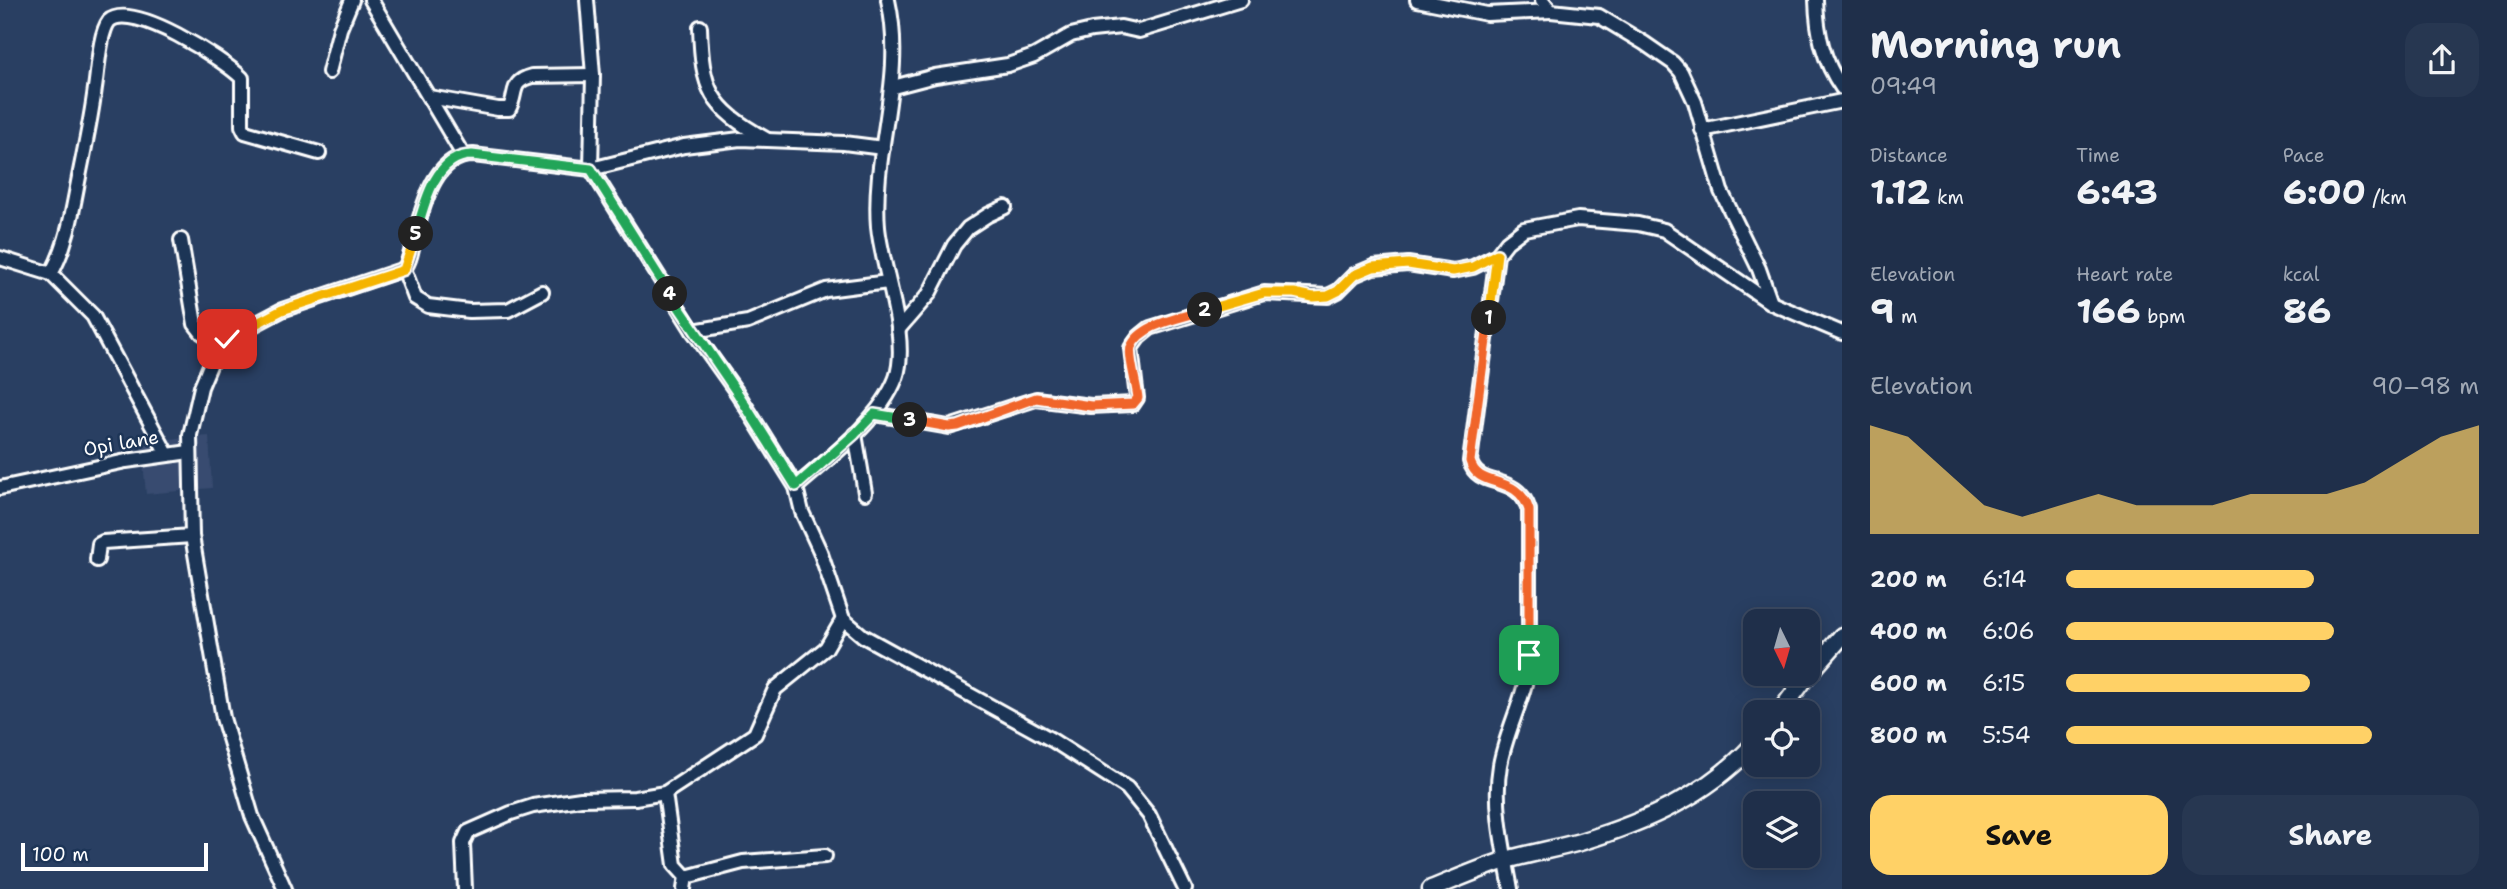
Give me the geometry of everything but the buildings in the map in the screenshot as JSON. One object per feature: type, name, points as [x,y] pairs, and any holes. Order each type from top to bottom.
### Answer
[{"type":"street","points":[[329,72],[340,29],[352,0]]},
{"type":"street","points":[[371,0],[463,155]]},
{"type":"street","points":[[587,0],[593,75],[591,169],[692,331],[738,394],[796,486],[802,512],[820,551],[844,619],[863,636],[1052,740],[1127,788],[1149,815],[1185,889]]},
{"type":"street","points":[[796,486],[874,414],[895,379],[899,364],[898,330],[878,226],[883,148],[892,87],[893,35],[888,0]]},
{"type":"street","points":[[892,87],[935,76],[1008,65],[1034,56],[1071,35],[1091,30],[1121,27],[1139,32],[1241,0]]},
{"type":"street","points":[[1417,0],[1487,14],[1551,10],[1599,16],[1673,63],[1689,88],[1721,191],[1759,269],[1771,303]]},
{"type":"street","points":[[1542,0],[1551,10]]},
{"type":"street","points":[[1816,0],[1820,45],[1842,88]]},
{"type":"street","points":[[51,274],[68,234],[106,27],[110,19],[118,15],[145,16],[172,26],[222,60],[240,76],[242,126],[245,132],[319,153]]},
{"type":"street","points":[[701,27],[702,64],[705,79],[715,98],[735,121],[766,139]]},
{"type":"street","points":[[429,97],[509,109],[516,83],[524,78],[593,75]]},
{"type":"street","points":[[1702,130],[1842,101]]},
{"type":"street","points":[[542,292],[508,310],[469,311],[428,306],[415,298],[404,270],[430,192],[440,171],[455,157],[463,155],[537,161],[591,169],[684,146],[740,139],[844,143],[883,148]]},
{"type":"street","points":[[898,330],[929,294],[954,245],[968,228],[1006,207]]},
{"type":"street","points":[[874,414],[949,427],[1036,398],[1091,406],[1133,404],[1138,398],[1131,348],[1150,328],[1264,293],[1328,296],[1338,291],[1354,275],[1373,267],[1408,264],[1453,271],[1473,267],[1497,254],[1524,229],[1578,219],[1638,224],[1664,230],[1771,303],[1842,333]]},
{"type":"street","points":[[181,240],[195,324],[202,333],[221,345]]},
{"type":"street","points":[[1497,254],[1470,461],[1472,470],[1478,476],[1517,490],[1525,499],[1529,510],[1529,667],[1499,769],[1499,803],[1511,889]]},
{"type":"street","points":[[0,258],[51,274],[93,316],[167,454]]},
{"type":"street","points":[[285,889],[255,824],[223,718],[192,536],[189,452],[201,387],[221,345],[237,333],[282,310],[404,270]]},
{"type":"street","points":[[692,331],[748,322],[826,290],[888,282]]},
{"type":"street","points":[[855,434],[865,493]]},
{"type":"street","name":"Opi lane","points":[[0,488],[61,474],[189,452]]},
{"type":"street","points":[[97,560],[99,544],[103,542],[192,536]]},
{"type":"street","points":[[465,889],[465,836],[491,821],[533,806],[581,799],[635,798],[665,793],[755,734],[775,690],[826,648],[844,619]]},
{"type":"street","points":[[1789,700],[1842,636]]},
{"type":"street","points":[[1431,889],[1506,860],[1579,842],[1643,821],[1688,799],[1743,756]]},
{"type":"street","points":[[665,793],[675,865],[685,883],[743,862],[825,856]]},
{"type":"shaded area","points":[[209,436],[212,488],[146,494],[141,441]]},
{"type":"route","points":[[227,339],[258,321],[303,301],[404,270],[430,192],[440,171],[455,157],[472,155],[591,169],[692,331],[738,394],[796,486],[874,414],[949,427],[965,424],[1036,398],[1091,406],[1133,404],[1138,398],[1130,351],[1139,337],[1150,328],[1247,296],[1294,293],[1313,297],[1328,296],[1338,291],[1354,275],[1373,267],[1408,264],[1453,271],[1473,267],[1497,254],[1470,461],[1472,470],[1478,476],[1517,490],[1525,499],[1529,510],[1529,655]]}]
